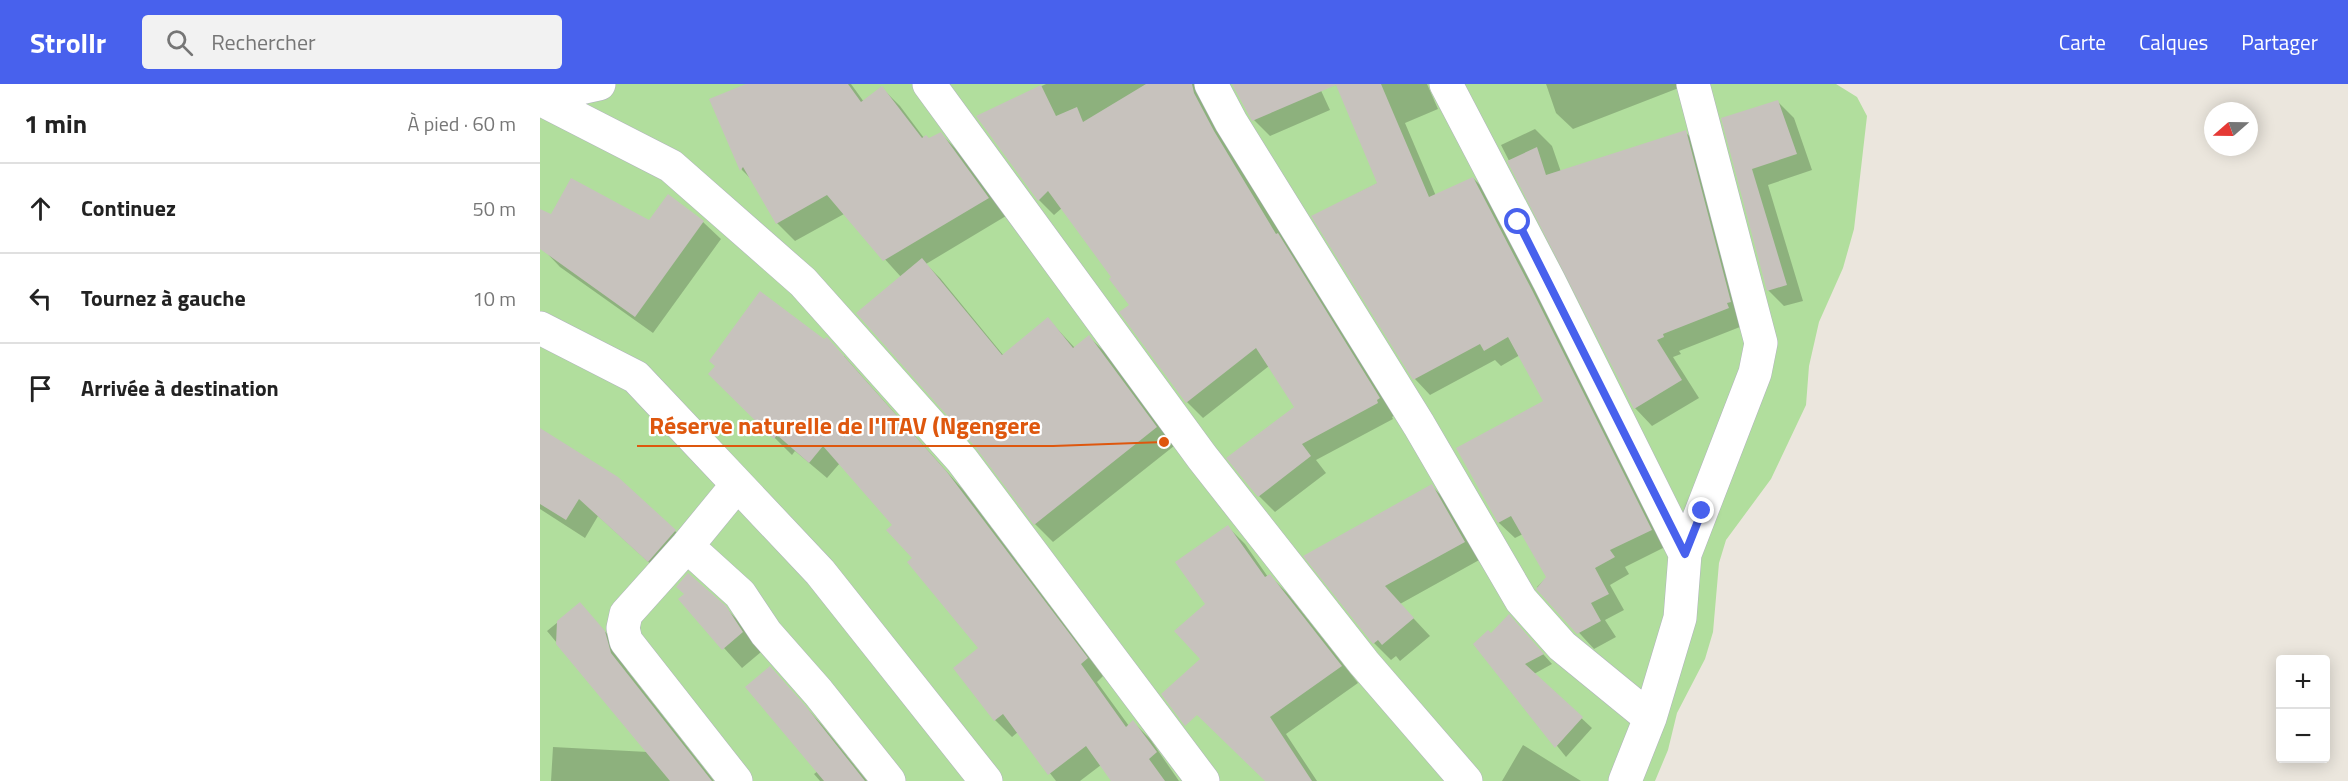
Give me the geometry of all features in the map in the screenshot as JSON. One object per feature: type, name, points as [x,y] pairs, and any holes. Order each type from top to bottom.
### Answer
[{"type":"street","points":[[540,98],[599,84]]},
{"type":"street","points":[[929,84],[1202,457],[1364,663],[1466,781]]},
{"type":"street","points":[[1211,84],[1231,122],[1419,425],[1521,600],[1562,646],[1650,718]]},
{"type":"street","points":[[1446,84],[1549,281],[1685,554]]},
{"type":"street","points":[[1625,781],[1650,718],[1680,618],[1685,554],[1755,373],[1761,343],[1693,84]]},
{"type":"street","points":[[540,98],[672,166],[804,282],[963,460],[1203,781]]},
{"type":"street","points":[[540,328],[636,378],[820,572],[986,781]]},
{"type":"street","points":[[736,781],[626,641],[623,628],[626,614],[687,546],[737,485]]},
{"type":"street","points":[[687,546],[740,594],[766,633],[818,692],[889,781]]},
{"type":"green space","points":[[540,84],[1836,84],[1857,97],[1867,116],[1854,229],[1843,268],[1819,322],[1809,366],[1806,405],[1771,479],[1726,540],[1719,563],[1713,632],[1705,659],[1677,713],[1668,750],[1655,781],[540,781]]},
{"type":"building","points":[[746,84],[848,84],[861,102],[882,86],[922,138],[926,135],[929,138],[941,132],[989,198],[883,261],[827,195],[776,224],[743,167],[740,171],[709,99]]},
{"type":"building","points":[[1146,84],[1192,84],[1194,93],[1214,131],[1380,398],[1377,400],[1378,403],[1302,444],[1311,456],[1258,497],[1226,458],[1294,407],[1256,348],[1186,403],[1119,312],[1129,305],[1109,279],[1111,277],[1048,191],[1038,201],[976,116],[1041,85],[1056,116],[1077,107],[1083,122]]},
{"type":"building","points":[[1232,84],[1381,84],[1429,197],[1473,177],[1652,530],[1610,550],[1615,557],[1595,568],[1609,594],[1591,603],[1601,621],[1577,634],[1536,589],[1546,577],[1511,516],[1498,523],[1456,448],[1543,401],[1508,337],[1484,351],[1480,344],[1413,380],[1311,216],[1377,183],[1336,85],[1252,121]]},
{"type":"building","points":[[1778,100],[1797,154],[1752,169],[1787,285],[1767,291],[1721,118]]},
{"type":"building","points":[[1686,130],[1731,302],[1727,303],[1729,308],[1663,334],[1664,337],[1657,340],[1682,380],[1634,409],[1507,161],[1537,147],[1546,175]]},
{"type":"building","points":[[571,178],[649,220],[668,194],[704,221],[635,317],[540,249],[540,209],[551,214]]},
{"type":"building","points":[[922,258],[1002,355],[1048,317],[1073,348],[1089,335],[1157,427],[1034,525],[976,448],[856,313]]},
{"type":"building","points":[[760,291],[824,339],[827,337],[947,472],[1088,658],[1081,664],[1126,727],[1133,720],[1157,752],[1149,759],[1165,781],[1111,781],[1086,746],[1048,775],[1003,714],[994,721],[953,668],[978,648],[907,562],[912,558],[886,530],[892,525],[823,446],[809,463],[777,435],[774,439],[708,374],[715,366],[709,361]]},
{"type":"building","points":[[540,428],[618,477],[676,530],[648,562],[579,499],[566,520],[540,504]]},
{"type":"building","points":[[1432,484],[1465,542],[1385,586],[1414,618],[1382,645],[1378,640],[1373,644],[1303,556]]},
{"type":"building","points":[[1228,525],[1265,577],[1270,574],[1342,666],[1270,717],[1312,781],[1265,781],[1197,715],[1185,726],[1161,694],[1200,659],[1174,631],[1205,604],[1175,562]]},
{"type":"building","points":[[688,573],[726,606],[743,632],[722,650],[678,599],[684,594],[676,587]]},
{"type":"building","points":[[580,602],[605,631],[611,653],[712,781],[670,781],[556,644],[557,621]]},
{"type":"building","points":[[1509,614],[1544,654],[1525,664],[1583,717],[1555,748],[1473,644],[1488,630],[1491,633]]},
{"type":"building","points":[[770,666],[804,704],[865,781],[824,781],[745,687]]},
{"type":"place","name":"Réserve naturelle de l'ITAV (Ngengere","points":[[1164,442]]},
{"type":"route","points":[[1518,222],[1685,554],[1702,511]]}]
